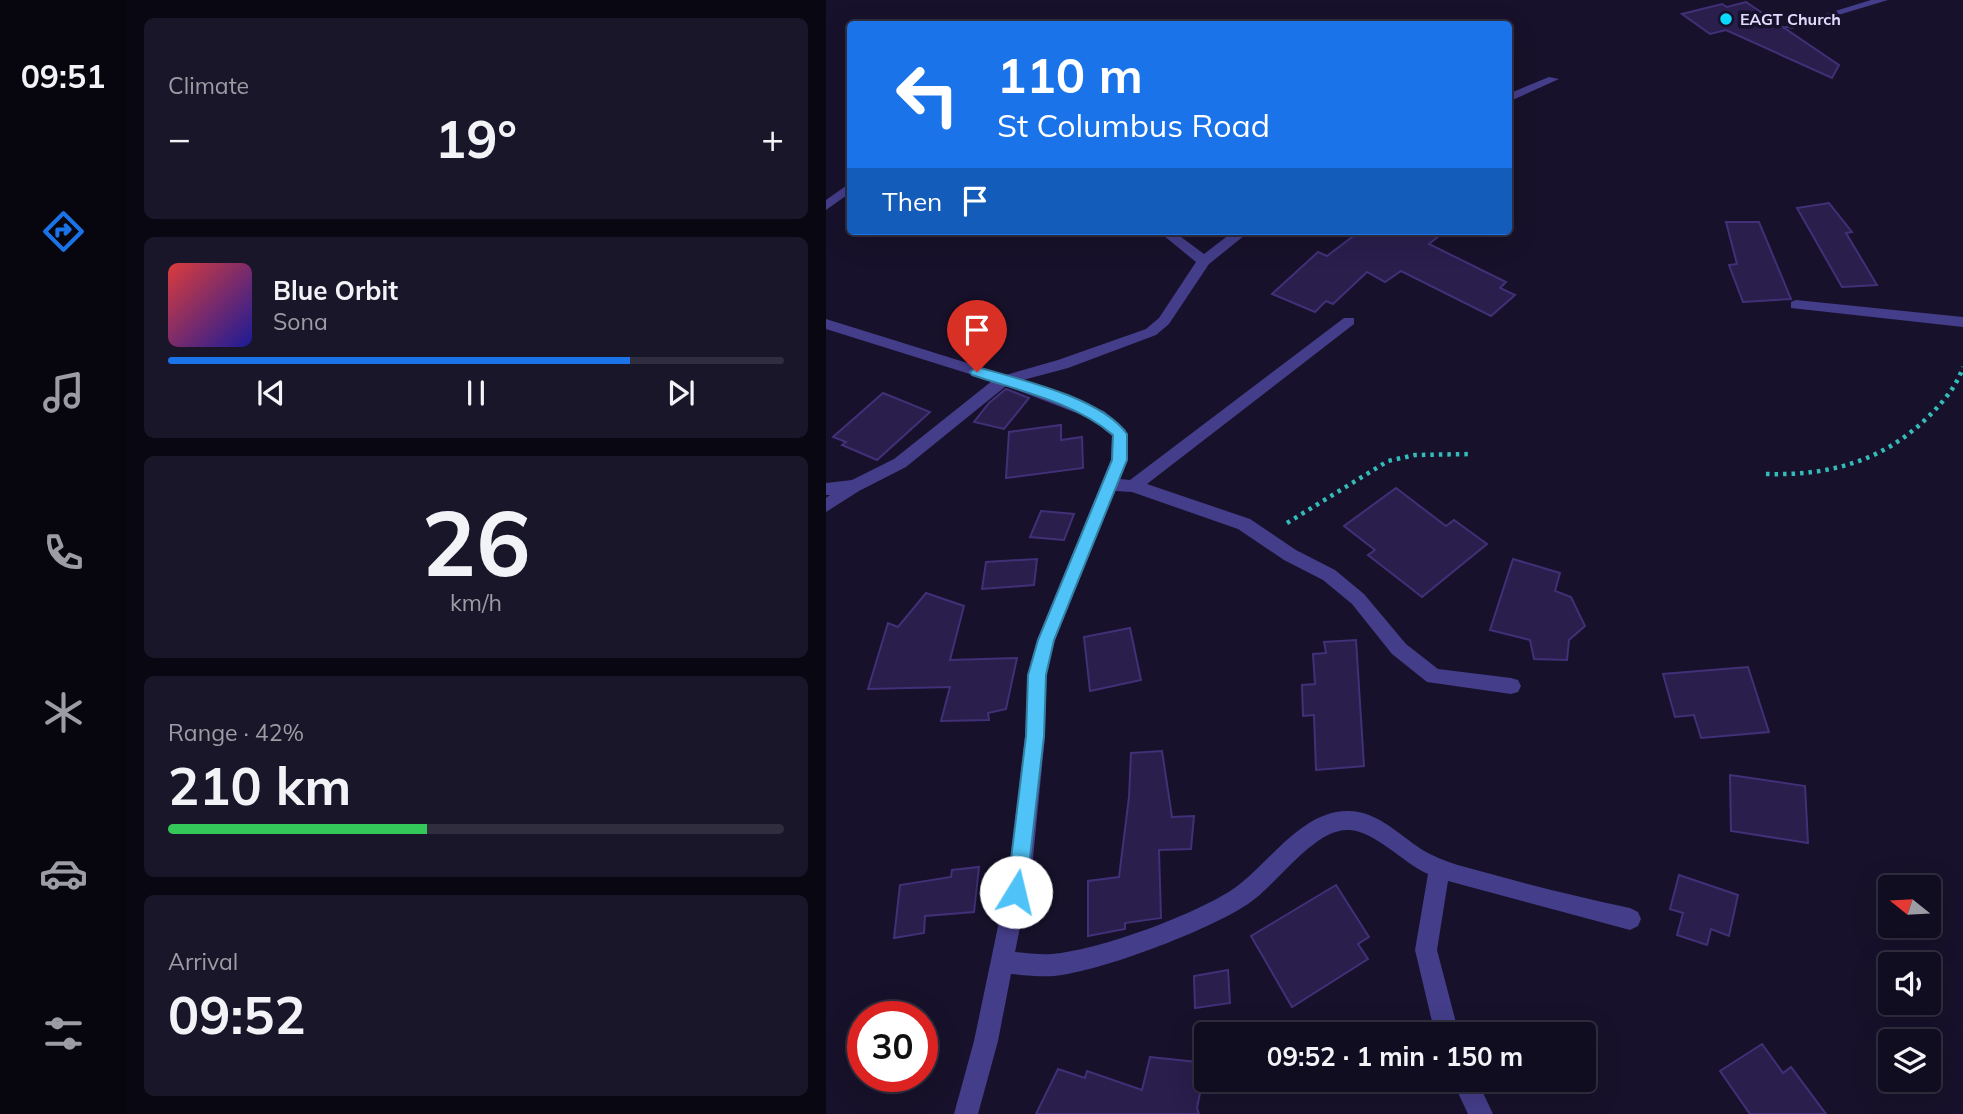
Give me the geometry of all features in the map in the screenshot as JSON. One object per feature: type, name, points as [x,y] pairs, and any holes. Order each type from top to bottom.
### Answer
[{"type":"street","points":[[1788,27],[1883,0]]},
{"type":"street","points":[[1512,97],[1553,79]]},
{"type":"street","points":[[826,206],[847,189]]},
{"type":"street","points":[[1170,235],[1204,261]]},
{"type":"street","points":[[826,506],[855,486],[900,463],[1002,381],[1063,364],[1150,331],[1164,321],[1204,261],[1237,235]]},
{"type":"street","points":[[1796,305],[1963,322]]},
{"type":"street","points":[[1133,486],[1349,321]]},
{"type":"street","points":[[826,324],[926,353],[1061,399],[1111,423],[1120,434],[1119,460],[1046,640],[1037,675],[1035,736],[1021,869],[1003,962],[966,1114]]},
{"type":"street","points":[[1109,484],[1133,486],[1244,524],[1290,555],[1329,575],[1358,599],[1399,649],[1434,676],[1511,686]]},
{"type":"street","points":[[826,489],[855,486]]},
{"type":"street","points":[[1003,962],[1053,965],[1105,952],[1195,917],[1240,897],[1302,843],[1327,825],[1346,820],[1369,826],[1439,869],[1537,898],[1630,919]]},
{"type":"street","points":[[1439,869],[1426,950],[1444,1022]]},
{"type":"street","points":[[1470,1092],[1481,1114]]},
{"type":"path","points":[[1766,474],[1797,476],[1847,468],[1880,455],[1923,423],[1961,377],[1963,367]]},
{"type":"path","points":[[1265,537],[1388,461],[1415,455],[1472,454]]},
{"type":"building","points":[[1746,2],[1839,65],[1832,78],[1726,30],[1710,34],[1682,14],[1722,4],[1727,7]]},
{"type":"building","points":[[1829,203],[1852,232],[1846,233],[1877,285],[1842,287],[1797,208]]},
{"type":"building","points":[[1726,222],[1759,222],[1791,299],[1743,302],[1729,265],[1737,264]]},
{"type":"building","points":[[1355,235],[1440,235],[1429,244],[1506,282],[1500,288],[1515,295],[1491,316],[1401,271],[1385,282],[1367,272],[1333,304],[1326,301],[1315,312],[1272,294],[1318,252],[1327,256]]},
{"type":"building","points":[[1006,389],[1029,398],[1004,429],[974,422],[989,403]]},
{"type":"building","points":[[883,393],[930,412],[877,460],[842,445],[846,442],[833,437]]},
{"type":"building","points":[[1061,425],[1061,440],[1082,437],[1083,468],[1006,478],[1009,432]]},
{"type":"building","points":[[1396,488],[1446,526],[1454,520],[1487,544],[1422,597],[1368,555],[1375,550],[1344,526]]},
{"type":"building","points":[[1041,511],[1074,514],[1064,540],[1030,537]]},
{"type":"building","points":[[1037,559],[1034,585],[982,589],[986,562]]},
{"type":"building","points":[[1513,559],[1560,573],[1555,591],[1571,597],[1585,626],[1569,640],[1567,660],[1534,659],[1530,640],[1490,630]]},
{"type":"building","points":[[926,593],[964,606],[950,660],[1017,658],[1006,709],[988,713],[989,720],[941,721],[950,687],[868,689],[888,623],[898,627]]},
{"type":"building","points":[[1130,628],[1141,680],[1090,691],[1084,637]]},
{"type":"building","points":[[1356,640],[1364,766],[1316,770],[1314,715],[1303,716],[1302,685],[1315,684],[1313,654],[1326,653],[1324,642]]},
{"type":"building","points":[[1748,667],[1769,732],[1701,738],[1694,715],[1675,717],[1663,674]]},
{"type":"building","points":[[1162,751],[1172,817],[1194,816],[1191,849],[1159,850],[1161,918],[1125,923],[1125,929],[1088,936],[1088,881],[1119,877],[1129,797],[1131,753]]},
{"type":"building","points":[[1730,775],[1805,786],[1808,843],[1731,831]]},
{"type":"building","points":[[979,867],[974,912],[925,916],[924,933],[894,938],[900,885],[951,877],[952,870]]},
{"type":"building","points":[[1679,875],[1738,895],[1729,936],[1711,929],[1707,945],[1677,935],[1683,913],[1670,909]]},
{"type":"building","points":[[1336,885],[1369,937],[1358,944],[1368,959],[1292,1007],[1251,936]]},
{"type":"building","points":[[1228,970],[1230,1003],[1195,1008],[1194,976]]},
{"type":"building","points":[[1762,1044],[1783,1073],[1791,1067],[1826,1114],[1750,1114],[1720,1071]]},
{"type":"building","points":[[1150,1057],[1194,1062],[1194,1092],[1200,1092],[1197,1108],[1199,1114],[1036,1114],[1058,1069],[1085,1078],[1087,1071],[1142,1090]]},
{"type":"place","name":"EAGT Church","points":[[1726,19]]},
{"type":"route","points":[[977,372],[1061,399],[1098,415],[1111,423],[1120,434],[1119,460],[1046,640],[1037,675],[1035,736],[1021,869],[1016,892]]}]
